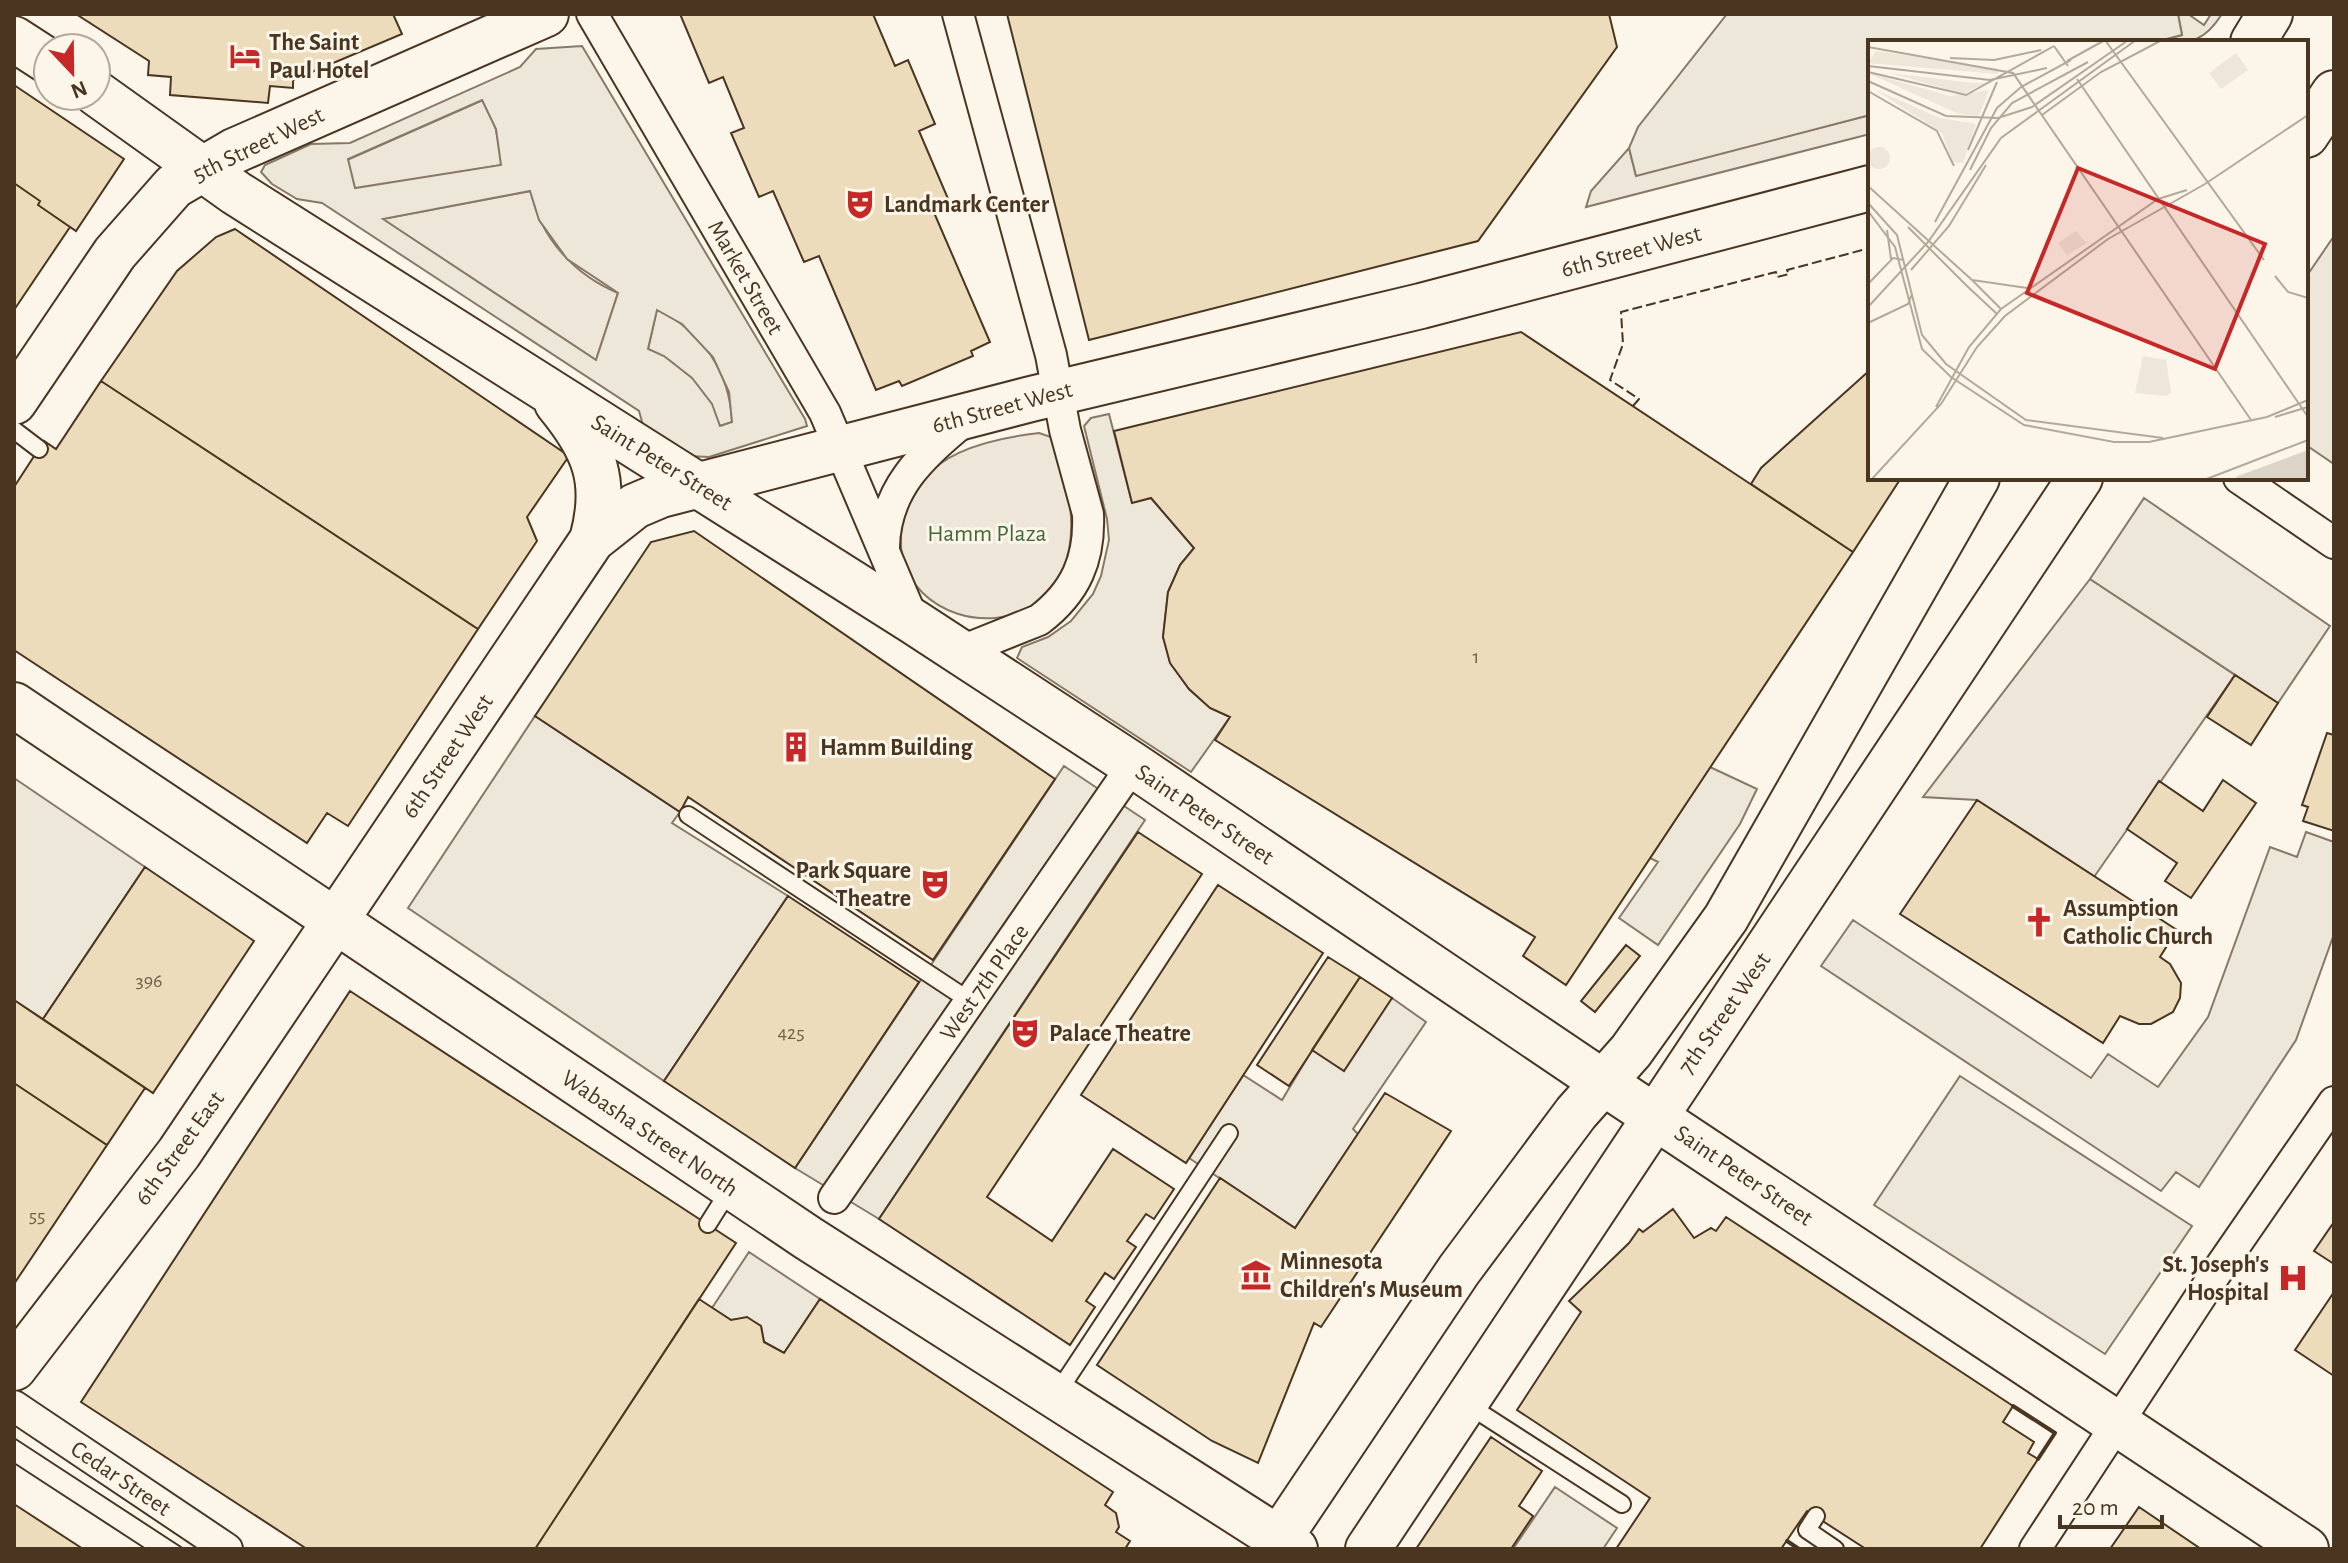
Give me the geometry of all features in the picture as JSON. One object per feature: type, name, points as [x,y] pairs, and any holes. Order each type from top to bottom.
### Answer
[{"type":"main road","name":"5th Street West","points":[[14,402],[115,253],[174,186],[234,151],[546,14]]},
{"type":"main road","points":[[2254,40],[2270,14]]},
{"type":"main road","points":[[14,39],[32,51]]},
{"type":"main road","points":[[2308,76],[2334,69]]},
{"type":"main road","points":[[2308,132],[2334,93]]},
{"type":"main road","name":"Saint Peter Street","points":[[112,104],[236,193],[701,486],[1133,765],[1604,1083],[2306,1549]]},
{"type":"main road","name":"6th Street West","points":[[335,921],[592,540],[635,506],[661,495],[842,451],[972,414],[1421,306],[1868,189]]},
{"type":"main road","points":[[544,387],[582,433],[598,476],[601,507],[592,540]]},
{"type":"main road","points":[[1282,1546],[1459,1270],[1717,932],[1751,879],[1976,480]]},
{"type":"main road","name":"7th Street West","points":[[1368,1549],[1654,1116],[1801,903],[2079,480]]},
{"type":"main road","name":"Wabasha Street North","points":[[14,705],[731,1187],[1282,1546]]},
{"type":"main road","name":"6th Street East","points":[[14,1368],[179,1153],[335,921]]},
{"type":"street","name":"Market Street","points":[[592,14],[822,407],[914,622]]},
{"type":"street","points":[[958,14],[1051,355],[1088,514],[1084,563],[1070,591],[1039,620],[959,652]]},
{"type":"street","points":[[884,549],[890,506],[910,469],[972,414]]},
{"type":"street","points":[[2242,480],[2334,543]]},
{"type":"street","name":"West 7th Place","points":[[834,1198],[1133,765]]},
{"type":"street","points":[[2035,1549],[2334,1102]]},
{"type":"street","name":"Cedar Street","points":[[14,1406],[227,1549]]},
{"type":"lane","points":[[14,430],[39,449]]},
{"type":"lane","points":[[688,815],[970,1001]]},
{"type":"lane","points":[[1055,1397],[1229,1133]]},
{"type":"lane","points":[[708,1224],[731,1187]]},
{"type":"lane","points":[[1464,1402],[1492,1416],[1622,1504]]},
{"type":"lane","points":[[1816,1516],[1807,1530],[1835,1549]]},
{"type":"green space","points":[[2178,14],[2188,14],[2204,25],[2211,14],[2222,14],[2208,31],[2194,40],[2163,40],[2182,35]]},
{"type":"green space","points":[[483,100],[496,129],[502,165],[355,189],[347,160]]},
{"type":"green space","points":[[1868,116],[1868,135],[1586,207],[1591,191],[1629,148],[1636,175]]},
{"type":"green space","points":[[531,191],[542,224],[562,253],[588,276],[618,293],[596,360],[382,219]]},
{"type":"green space","points":[[657,309],[687,329],[711,355],[726,386],[732,422],[720,426],[682,371],[648,349]]},
{"type":"green space","name":"Hamm Plaza","points":[[1039,433],[1051,437],[1071,515],[1063,570],[1035,604],[997,618],[957,613],[922,593],[903,557],[906,509],[915,490],[942,462],[959,453],[998,440]]},
{"type":"green space","points":[[2090,579],[2235,675],[2094,877],[1977,800],[1923,797]]},
{"type":"shaded area","points":[[1727,14],[2178,14],[2182,35],[2163,40],[1868,40],[1868,116],[1636,176],[1629,148],[1638,127]]},
{"type":"shaded area","points":[[582,46],[807,426],[709,457],[688,456],[644,429],[639,411],[322,203],[297,199],[272,184],[261,172],[265,165],[311,144],[350,143],[520,67],[536,49]],"holes":[[[482,100],[496,129],[501,165],[355,188],[348,159]],[[530,191],[539,220],[567,259],[618,293],[596,360],[383,219]],[[657,310],[682,324],[713,357],[729,392],[732,422],[720,426],[712,404],[692,378],[664,356],[648,349]]]},
{"type":"shaded area","points":[[2334,236],[2334,464],[2308,446],[2308,274]]},
{"type":"shaded area","points":[[1109,414],[1132,502],[1151,498],[1194,548],[1180,565],[1168,592],[1163,637],[1170,662],[1189,689],[1210,708],[1230,717],[1191,772],[1017,658],[1022,647],[1048,637],[1071,621],[1093,594],[1101,576],[1109,540],[1107,519],[1084,426],[1091,418]]},
{"type":"shaded area","points":[[2144,498],[2330,626],[2278,703],[2090,579]]},
{"type":"shaded area","points":[[535,716],[680,812],[672,823],[788,896],[664,1081],[408,908]]},
{"type":"shaded area","points":[[1064,766],[1145,820],[879,1219],[795,1168]]},
{"type":"shaded area","points":[[1710,767],[1757,789],[1740,824],[1658,945],[1619,918],[1658,862],[1650,858]]},
{"type":"shaded area","points":[[14,778],[145,867],[43,1019],[14,1000]]},
{"type":"shaded area","points":[[2306,832],[2334,842],[2334,934],[2296,1040],[2199,1187],[2176,1172],[2161,1191],[1821,966],[1853,920],[2091,1078],[2108,1054],[2158,1087],[2208,1017],[2270,847],[2297,857]]},
{"type":"shaded area","points":[[1392,998],[1426,1022],[1353,1129],[1358,1134],[1295,1228],[1189,1158],[1243,1075],[1282,1100],[1312,1050]]},
{"type":"shaded area","points":[[1960,1076],[2192,1226],[2105,1354],[1874,1205]]},
{"type":"shaded area","points":[[749,1252],[820,1299],[784,1353],[764,1342],[761,1326],[747,1318],[731,1320],[712,1308]]},
{"type":"shaded area","points":[[1555,1487],[1617,1528],[1603,1549],[1513,1549]]},
{"type":"building","name":"The Saint Paul Hotel","points":[[76,14],[393,14],[402,34],[293,80],[293,88],[270,86],[268,103],[170,95],[171,77],[148,75],[149,61],[112,37],[112,32],[104,32]]},
{"type":"building","name":"Landmark Center","points":[[680,14],[873,14],[895,66],[908,60],[935,124],[919,131],[949,201],[932,208],[990,342],[971,351],[973,356],[902,386],[899,381],[876,390],[819,256],[804,262],[773,191],[759,197],[731,133],[744,128],[723,77],[709,83]]},
{"type":"building","points":[[1007,14],[1609,14],[1617,47],[1478,241],[1089,340]]},
{"type":"building","points":[[14,85],[32,97],[32,112],[54,112],[124,159],[76,231],[38,205],[40,201],[14,183]]},
{"type":"building","points":[[14,183],[40,201],[38,205],[70,227],[14,310]]},
{"type":"building","points":[[235,229],[569,456],[527,517],[537,541],[478,629],[101,381],[177,271],[216,237]]},
{"type":"building","points":[[1521,332],[1853,552],[1566,985],[1523,956],[1535,937],[1215,740],[1230,717],[1210,708],[1189,689],[1170,663],[1163,637],[1168,592],[1180,565],[1194,548],[1151,498],[1132,503],[1114,431]]},
{"type":"building","points":[[1868,372],[1868,480],[1900,480],[1853,552],[1751,484],[1761,468]]},
{"type":"building","points":[[101,381],[478,629],[348,826],[327,813],[307,843],[14,650],[14,487],[44,441],[56,449]]},
{"type":"building","name":"Hamm Building","points":[[694,531],[1055,779],[933,960],[688,797],[680,812],[535,716],[651,542]]},
{"type":"building","points":[[2235,675],[2278,703],[2251,745],[2207,717]]},
{"type":"building","points":[[2327,733],[2334,735],[2334,831],[2303,821],[2308,807],[2302,805]]},
{"type":"building","points":[[2223,780],[2256,803],[2191,898],[2165,881],[2177,863],[2127,829],[2159,781],[2203,811]]},
{"type":"building","name":"Assumption Catholic Church","points":[[1977,800],[2177,930],[2160,957],[2170,964],[2181,983],[2180,998],[2173,1012],[2151,1024],[2139,1024],[2120,1016],[2103,1043],[1900,914]]},
{"type":"building","points":[[1138,832],[1202,874],[987,1197],[1052,1241],[1113,1149],[1174,1189],[1154,1219],[1146,1214],[1127,1241],[1136,1247],[1114,1279],[1105,1273],[1086,1301],[1095,1307],[1070,1345],[879,1219]]},
{"type":"building","points":[[145,867],[254,941],[153,1093],[43,1019]]},
{"type":"building","name":"Palace Theatre","points":[[1218,885],[1323,953],[1186,1163],[1081,1095]]},
{"type":"building","points":[[788,896],[919,982],[795,1168],[664,1081]]},
{"type":"building","points":[[1626,945],[1640,956],[1595,1012],[1581,1001]]},
{"type":"building","points":[[1328,957],[1360,977],[1289,1086],[1257,1065]]},
{"type":"building","points":[[1360,977],[1392,998],[1344,1071],[1312,1050]]},
{"type":"building","points":[[350,991],[736,1243],[535,1549],[307,1549],[81,1402]]},
{"type":"building","points":[[14,1000],[145,1088],[107,1145],[14,1083]]},
{"type":"building","points":[[14,1083],[107,1145],[14,1284]]},
{"type":"building","name":"Minnesota Children's Museum","points":[[1385,1093],[1451,1131],[1321,1327],[1314,1323],[1258,1463],[1212,1441],[1097,1365],[1220,1178],[1295,1228]]},
{"type":"building","points":[[1673,1209],[1694,1238],[1711,1228],[1716,1231],[1726,1217],[2013,1406],[2003,1422],[2034,1442],[2028,1453],[2038,1459],[1980,1549],[1866,1549],[1807,1511],[1781,1549],[1616,1549],[1650,1498],[1517,1410],[1581,1312],[1569,1301],[1629,1243],[1639,1229],[1643,1232]]},
{"type":"building","points":[[2334,1222],[2334,1264],[2314,1251]]},
{"type":"building","points":[[2334,1292],[2334,1376],[2295,1350]]},
{"type":"building","points":[[699,1299],[731,1320],[747,1317],[761,1326],[764,1342],[784,1353],[820,1299],[1113,1492],[1105,1505],[1116,1513],[1119,1527],[1116,1532],[1130,1541],[1125,1549],[535,1549]]},
{"type":"building","points":[[1491,1437],[1542,1471],[1519,1506],[1533,1516],[1511,1549],[1416,1549]]},
{"type":"building","points":[[14,1504],[83,1549],[14,1549]]},
{"type":"building","points":[[2139,1507],[2201,1549],[2110,1549]]},
{"type":"tram line","points":[[14,1438],[184,1549]]},
{"type":"tram line","points":[[14,1463],[146,1549]]},
{"type":"fence","points":[[1633,406],[1639,399],[1610,380],[1623,344],[1621,312],[1776,272],[1777,277],[1789,274],[1787,270],[1868,249]]},
{"type":"wall","points":[[2013,1406],[2055,1433],[2038,1459]]},
{"type":"wall","points":[[1787,1541],[1799,1549]]},
{"type":"place","name":"The Saint Paul Hotel","points":[[245,56]]},
{"type":"place","name":"Landmark Center","points":[[860,204]]},
{"type":"place","name":"Hamm Building","points":[[796,747]]},
{"type":"place","name":"Park Square Theatre","points":[[935,884]]},
{"type":"place","name":"Assumption Catholic Church","points":[[2039,922]]},
{"type":"place","name":"Palace Theatre","points":[[1025,1033]]},
{"type":"place","name":"Minnesota Children's Museum","points":[[1256,1275]]},
{"type":"place","name":"St. Joseph's Hospital","points":[[2293,1278]]}]
